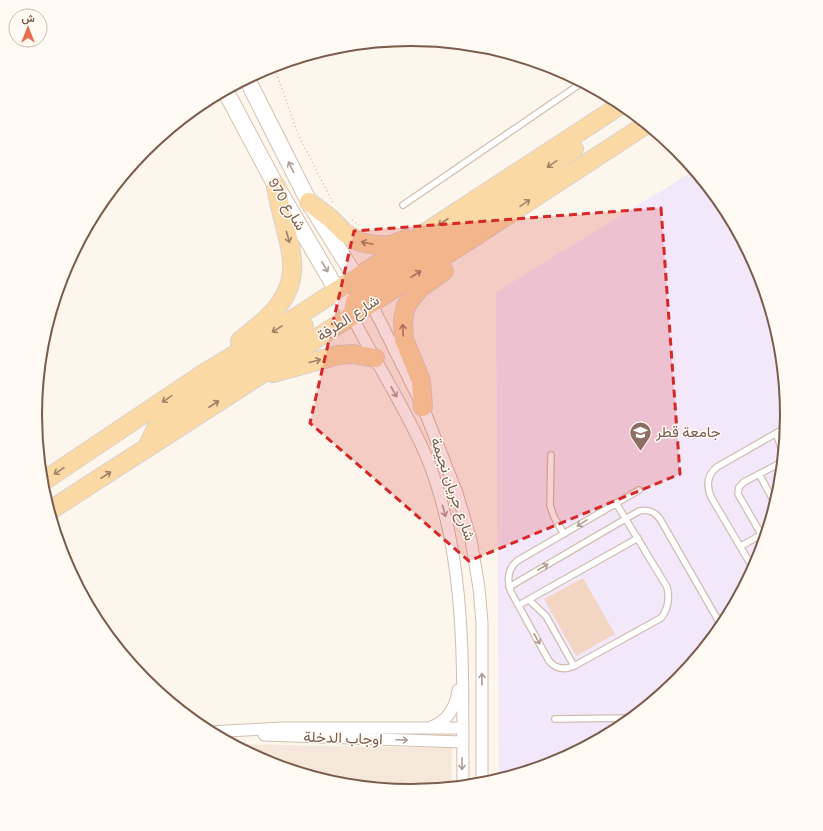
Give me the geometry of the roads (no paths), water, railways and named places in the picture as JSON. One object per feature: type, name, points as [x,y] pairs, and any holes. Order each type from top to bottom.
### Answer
[{"type":"main road","name":"شارع 970","points":[[249,83],[309,202],[363,291]]},
{"type":"main road","name":"شارع 970","points":[[229,95],[276,186],[352,316]]},
{"type":"main road","name":"شارع الطرفة","points":[[363,291],[418,237],[616,108]]},
{"type":"main road","points":[[352,316],[355,302],[363,291],[459,230],[625,114]]},
{"type":"main road","name":"شارع الطرفة","points":[[363,291],[477,235],[642,127]]},
{"type":"main road","points":[[203,374],[267,319],[279,305],[287,291],[293,262],[290,242],[276,186]]},
{"type":"main road","points":[[309,202],[330,218],[345,233],[360,242],[375,245],[390,245],[405,239],[418,237]]},
{"type":"main road","points":[[423,407],[422,387],[419,375],[404,340],[403,320],[406,306],[419,289],[467,253],[477,235]]},
{"type":"main road","points":[[147,448],[160,422],[172,412],[243,367],[340,295],[352,288],[363,291]]},
{"type":"main road","name":"شارع الطرفة","points":[[47,478],[203,374],[298,316],[340,295]]},
{"type":"main road","name":"شارع الطرفة","points":[[54,508],[352,316]]},
{"type":"main road","points":[[251,380],[294,366],[338,355],[353,354],[375,358]]},
{"type":"street","name":"شارع جريان نجيمة","points":[[363,291],[423,407],[457,492],[469,534],[476,564],[482,623],[482,778]]},
{"type":"street","name":"شارع جريان نجيمة","points":[[352,316],[418,437],[435,480],[452,545],[456,567],[461,626],[462,782]]},
{"type":"street","points":[[426,729],[443,721],[454,705],[458,691],[456,644],[461,626]]},
{"type":"street","name":"اوجاب الدخلة","points":[[220,731],[284,728],[462,728]]},
{"type":"street","name":"اوجاب الدخلة","points":[[224,731],[244,734],[282,736],[462,742]]},
{"type":"lane","points":[[403,205],[578,86]]},
{"type":"lane","points":[[750,563],[711,497],[708,486],[709,475],[717,467],[780,431]]},
{"type":"lane","points":[[776,433],[780,444]]},
{"type":"lane","points":[[552,455],[550,505],[554,518],[564,534]]},
{"type":"lane","points":[[740,546],[761,534],[738,494],[741,484],[778,464]]},
{"type":"lane","points":[[759,474],[772,497]]},
{"type":"lane","points":[[616,503],[667,587],[669,598],[667,609],[661,618],[574,666],[563,669],[552,664],[509,587],[508,575],[514,564],[616,503],[639,490]]},
{"type":"lane","points":[[509,587],[639,511],[644,510],[653,512],[657,515],[719,621]]},
{"type":"lane","points":[[519,605],[638,538]]},
{"type":"lane","points":[[529,600],[546,616],[574,666]]},
{"type":"lane","points":[[555,719],[624,718]]},
{"type":"place","name":"جامعة قطر","points":[[641,452]]}]
